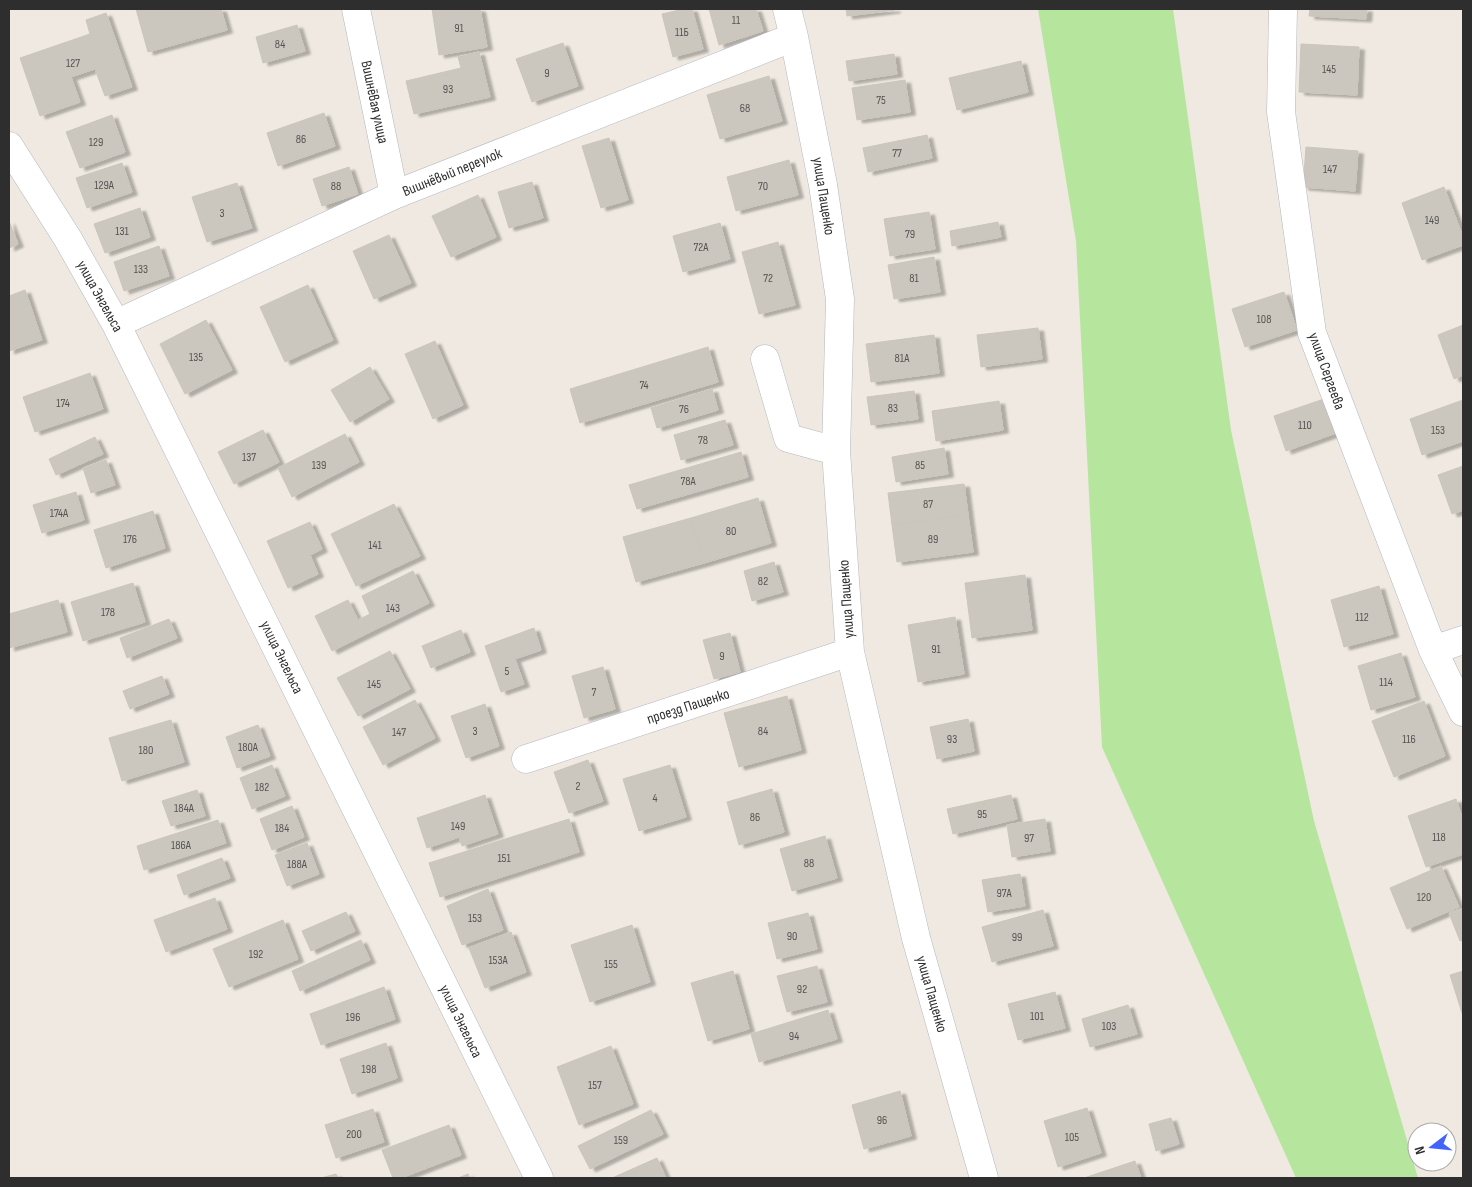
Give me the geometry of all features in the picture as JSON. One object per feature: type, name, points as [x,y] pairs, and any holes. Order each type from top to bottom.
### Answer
[{"type":"street","name":"Вишнёвая улица","points":[[356,9],[394,195]]},
{"type":"street","name":"улица Пащенко","points":[[786,9],[794,37],[823,185],[840,299],[836,451],[850,652],[916,938],[984,1178]]},
{"type":"street","name":"улица Сергеева","points":[[1283,9],[1280,112],[1312,332],[1433,650],[1463,712]]},
{"type":"street","name":"Вишнёвый переулок","points":[[116,324],[394,195],[794,37]]},
{"type":"street","name":"улица Энгельса","points":[[9,146],[68,239],[116,324],[539,1178]]},
{"type":"street","points":[[766,359],[788,438],[836,451]]},
{"type":"street","points":[[1433,650],[1463,640]]},
{"type":"street","name":"проезд Пащенко","points":[[526,759],[850,652]]},
{"type":"green space","points":[[1038,9],[1173,9],[1231,430],[1314,821],[1407,1140],[1407,1172],[1416,1172],[1418,1178],[1296,1178],[1102,747],[1076,241]]},
{"type":"building","points":[[136,9],[221,9],[227,30],[148,52]]},
{"type":"building","points":[[432,9],[480,9],[487,47],[439,55]]},
{"type":"building","points":[[692,9],[703,49],[673,57],[662,14]]},
{"type":"building","points":[[709,9],[756,9],[763,31],[719,45]]},
{"type":"building","points":[[846,9],[895,9],[895,10],[847,16]]},
{"type":"building","points":[[1310,9],[1367,9],[1366,19],[1309,16]]},
{"type":"building","points":[[106,13],[132,87],[105,96],[95,69],[71,77],[80,102],[40,116],[20,58],[90,34],[86,20]]},
{"type":"building","points":[[297,25],[305,51],[263,63],[256,37]]},
{"type":"building","points":[[563,43],[578,86],[532,102],[516,59]]},
{"type":"building","points":[[1301,44],[1359,47],[1357,95],[1299,92]]},
{"type":"building","points":[[479,52],[490,97],[414,114],[406,81],[461,68],[458,57]]},
{"type":"building","points":[[894,54],[897,74],[849,81],[846,61]]},
{"type":"building","points":[[1021,61],[1028,92],[957,110],[949,78]]},
{"type":"building","points":[[769,76],[782,121],[720,139],[707,95]]},
{"type":"building","points":[[905,80],[910,112],[857,120],[852,88]]},
{"type":"building","points":[[324,113],[335,146],[278,166],[267,133]]},
{"type":"building","points":[[112,115],[125,152],[80,168],[66,132]]},
{"type":"building","points":[[927,135],[932,158],[868,172],[863,148]]},
{"type":"building","points":[[609,138],[628,200],[601,208],[582,146]]},
{"type":"building","points":[[1306,147],[1358,151],[1355,191],[1303,187]]},
{"type":"building","points":[[789,160],[798,195],[736,211],[727,177]]},
{"type":"building","points":[[122,163],[132,192],[87,208],[76,178]]},
{"type":"building","points":[[349,167],[358,194],[322,206],[313,179]]},
{"type":"building","points":[[532,182],[543,218],[509,228],[498,192]]},
{"type":"building","points":[[237,183],[252,228],[207,242],[192,197]]},
{"type":"building","points":[[1444,187],[1463,237],[1463,245],[1422,260],[1402,203]]},
{"type":"building","points":[[478,195],[496,237],[451,257],[432,216]]},
{"type":"building","points":[[140,208],[150,237],[105,253],[94,224]]},
{"type":"building","points":[[929,212],[935,249],[890,256],[884,219]]},
{"type":"building","points":[[9,221],[18,244],[9,248]]},
{"type":"building","points":[[998,222],[1001,237],[952,246],[950,231]]},
{"type":"building","points":[[720,223],[730,259],[683,272],[673,236]]},
{"type":"building","points":[[389,235],[411,283],[374,299],[353,251]]},
{"type":"building","points":[[778,242],[795,305],[759,314],[742,252]]},
{"type":"building","points":[[159,246],[169,276],[124,291],[114,262]]},
{"type":"building","points":[[934,257],[940,292],[894,299],[888,265]]},
{"type":"building","points":[[308,285],[333,340],[285,362],[260,307]]},
{"type":"building","points":[[25,290],[42,340],[9,351],[9,296]]},
{"type":"building","points":[[1284,292],[1297,330],[1245,347],[1232,309]]},
{"type":"building","points":[[206,320],[232,370],[185,394],[160,344]]},
{"type":"building","points":[[1463,325],[1463,375],[1454,379],[1438,335]]},
{"type":"building","points":[[1038,328],[1042,359],[981,367],[977,335]]},
{"type":"building","points":[[934,335],[939,373],[871,382],[866,344]]},
{"type":"building","points":[[435,341],[463,405],[433,419],[405,354]]},
{"type":"building","points":[[708,347],[718,382],[580,423],[570,389]]},
{"type":"building","points":[[370,367],[389,399],[350,422],[331,390]]},
{"type":"building","points":[[90,373],[103,409],[35,432],[23,397]]},
{"type":"building","points":[[712,389],[718,410],[657,428],[651,408]]},
{"type":"building","points":[[914,391],[918,419],[871,425],[867,397]]},
{"type":"building","points":[[1324,399],[1336,433],[1286,451],[1274,416]]},
{"type":"building","points":[[1463,400],[1463,441],[1422,455],[1410,419]]},
{"type":"building","points":[[999,401],[1003,430],[936,441],[932,411]]},
{"type":"building","points":[[725,420],[733,445],[681,460],[674,435]]},
{"type":"building","points":[[263,430],[279,462],[234,484],[218,452]]},
{"type":"building","points":[[345,434],[359,462],[292,497],[278,468]]},
{"type":"building","points":[[95,437],[103,454],[56,475],[49,459]]},
{"type":"building","points":[[944,448],[948,474],[896,482],[892,457]]},
{"type":"building","points":[[741,452],[748,477],[637,509],[629,485]]},
{"type":"building","points":[[106,460],[115,485],[91,493],[83,468]]},
{"type":"building","points":[[1463,466],[1463,510],[1452,514],[1438,475]]},
{"type":"building","points":[[964,484],[968,515],[892,525],[888,493]]},
{"type":"building","points":[[76,492],[84,520],[42,533],[33,505]]},
{"type":"building","points":[[758,498],[771,543],[704,563],[691,518]]},
{"type":"building","points":[[394,504],[420,556],[356,586],[331,534]]},
{"type":"building","points":[[153,511],[165,548],[106,568],[94,530]]},
{"type":"building","points":[[968,515],[973,552],[897,562],[892,525]]},
{"type":"building","points":[[691,518],[704,563],[636,582],[623,537]]},
{"type":"building","points":[[310,522],[322,549],[310,555],[318,574],[288,588],[267,541]]},
{"type":"building","points":[[774,562],[783,592],[752,601],[744,571]]},
{"type":"building","points":[[413,571],[429,603],[332,651],[315,616],[348,600],[358,620],[370,614],[362,596]]},
{"type":"building","points":[[1025,575],[1032,630],[972,638],[965,583]]},
{"type":"building","points":[[133,583],[145,622],[83,641],[71,602]]},
{"type":"building","points":[[1379,586],[1393,634],[1344,647],[1331,600]]},
{"type":"building","points":[[58,600],[67,632],[9,648],[9,614]]},
{"type":"building","points":[[955,617],[964,674],[918,682],[908,625]]},
{"type":"building","points":[[169,619],[177,638],[127,658],[120,638]]},
{"type":"building","points":[[534,628],[541,650],[515,659],[524,684],[501,692],[485,646]]},
{"type":"building","points":[[461,630],[470,652],[431,668],[422,646]]},
{"type":"building","points":[[730,633],[740,672],[714,679],[703,640]]},
{"type":"building","points":[[390,651],[410,689],[358,716],[337,678]]},
{"type":"building","points":[[1401,653],[1415,697],[1371,710],[1358,666]]},
{"type":"building","points":[[603,667],[615,709],[584,718],[572,676]]},
{"type":"building","points":[[162,676],[169,694],[130,709],[123,691]]},
{"type":"building","points":[[787,696],[801,750],[739,767],[724,713]]},
{"type":"building","points":[[415,700],[435,738],[383,765],[363,727]]},
{"type":"building","points":[[1424,701],[1445,756],[1394,777],[1372,721]]},
{"type":"building","points":[[485,704],[499,746],[466,758],[451,716]]},
{"type":"building","points":[[968,719],[974,751],[937,759],[930,727]]},
{"type":"building","points":[[171,720],[184,762],[122,781],[109,738]]},
{"type":"building","points":[[258,725],[270,756],[237,768],[226,737]]},
{"type":"building","points":[[588,760],[603,801],[569,813],[554,772]]},
{"type":"building","points":[[272,765],[285,796],[252,809],[240,778]]},
{"type":"building","points":[[670,765],[686,817],[639,831],[623,779]]},
{"type":"building","points":[[772,789],[784,832],[739,845],[727,802]]},
{"type":"building","points":[[197,790],[205,816],[171,826],[162,801]]},
{"type":"building","points":[[485,795],[498,834],[462,846],[459,837],[427,848],[417,818]]},
{"type":"building","points":[[1011,795],[1017,819],[953,834],[947,809]]},
{"type":"building","points":[[1456,799],[1463,820],[1463,854],[1426,867],[1408,816]]},
{"type":"building","points":[[292,806],[304,837],[272,850],[260,819]]},
{"type":"building","points":[[569,819],[579,852],[440,897],[429,863]]},
{"type":"building","points":[[1045,819],[1050,851],[1012,857],[1007,825]]},
{"type":"building","points":[[218,820],[226,843],[144,870],[137,846]]},
{"type":"building","points":[[825,836],[837,878],[792,891],[780,849]]},
{"type":"building","points":[[307,843],[319,874],[287,886],[275,855]]},
{"type":"building","points":[[222,858],[230,878],[184,895],[177,875]]},
{"type":"building","points":[[1441,866],[1459,907],[1407,929],[1390,888]]},
{"type":"building","points":[[1020,874],[1025,906],[988,912],[982,880]]},
{"type":"building","points":[[488,889],[503,930],[462,945],[447,906]]},
{"type":"building","points":[[215,898],[227,929],[166,952],[154,920]]},
{"type":"building","points":[[1463,908],[1463,940],[1460,941],[1449,913]]},
{"type":"building","points":[[1043,910],[1053,946],[992,962],[982,927]]},
{"type":"building","points":[[346,912],[355,931],[311,951],[302,931]]},
{"type":"building","points":[[808,913],[817,949],[777,959],[768,923]]},
{"type":"building","points":[[283,920],[298,959],[229,987],[213,949]]},
{"type":"building","points":[[632,925],[650,982],[590,1002],[571,945]]},
{"type":"building","points":[[511,932],[526,972],[485,988],[469,948]]},
{"type":"building","points":[[361,940],[370,960],[300,991],[292,971]]},
{"type":"building","points":[[817,966],[827,1002],[787,1012],[777,976]]},
{"type":"building","points":[[733,971],[749,1029],[708,1041],[691,983]]},
{"type":"building","points":[[1463,971],[1463,1016],[1450,975]]},
{"type":"building","points":[[384,987],[395,1019],[321,1045],[310,1014]]},
{"type":"building","points":[[1055,992],[1065,1028],[1018,1040],[1008,1004]]},
{"type":"building","points":[[1128,1005],[1137,1034],[1090,1047],[1082,1019]]},
{"type":"building","points":[[828,1010],[837,1039],[759,1062],[751,1034]]},
{"type":"building","points":[[386,1043],[397,1078],[352,1094],[340,1059]]},
{"type":"building","points":[[611,1046],[633,1104],[579,1125],[557,1067]]},
{"type":"building","points":[[900,1091],[911,1136],[864,1149],[852,1105]]},
{"type":"building","points":[[1087,1108],[1101,1153],[1058,1167],[1044,1121]]},
{"type":"building","points":[[373,1109],[384,1142],[336,1158],[325,1125]]},
{"type":"building","points":[[651,1110],[663,1134],[590,1169],[578,1146]]},
{"type":"building","points":[[1171,1118],[1179,1144],[1156,1151],[1149,1124]]},
{"type":"building","points":[[449,1125],[461,1155],[401,1178],[393,1178],[382,1150]]},
{"type":"building","points":[[657,1158],[666,1178],[612,1178]]},
{"type":"building","points":[[1135,1161],[1141,1178],[1084,1178]]},
{"type":"building","points":[[336,1174],[338,1178],[321,1178]]},
{"type":"building","points":[[468,1174],[470,1178],[458,1178]]}]
